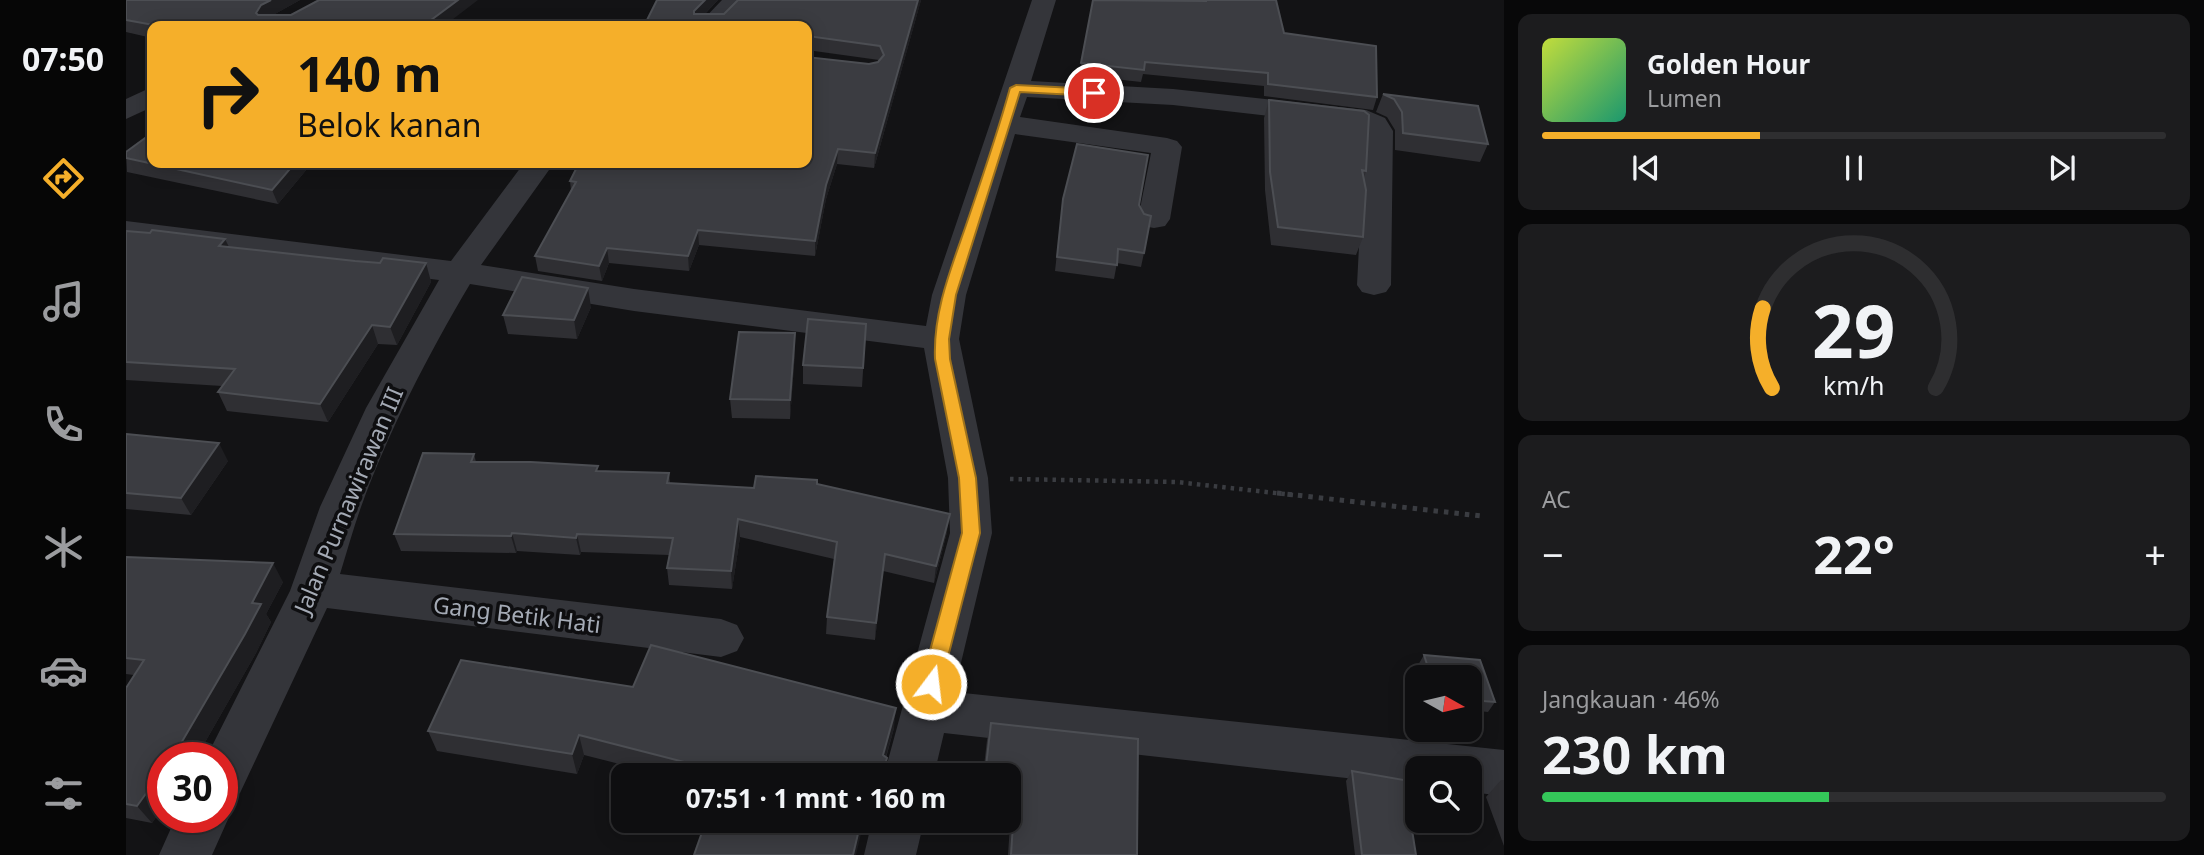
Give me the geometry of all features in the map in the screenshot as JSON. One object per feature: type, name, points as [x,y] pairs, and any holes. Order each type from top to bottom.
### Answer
[{"type":"street","points":[[714,21],[736,0]]},
{"type":"street","points":[[912,763],[971,533],[968,478],[943,359],[942,339],[948,295],[1006,124],[1044,0]]},
{"type":"street","points":[[1016,88],[1173,97],[1353,115],[1376,124],[1379,131],[1374,285]]},
{"type":"street","points":[[1154,219],[1173,97]]},
{"type":"street","points":[[126,111],[147,98]]},
{"type":"street","points":[[1006,124],[1167,146]]},
{"type":"street","name":"Jalan Purnawirawan III","points":[[238,744],[313,589],[344,498],[388,399],[458,272],[512,195],[535,168]]},
{"type":"street","points":[[126,230],[458,272],[634,300],[942,339]]},
{"type":"street","name":"Gang Betik Hati","points":[[313,589],[721,638]]},
{"type":"street","points":[[924,710],[1405,762]]},
{"type":"street","points":[[1482,770],[1504,773]]},
{"type":"street","points":[[185,855],[195,833]]},
{"type":"street","points":[[890,855],[895,833]]},
{"type":"path","points":[[968,478],[1177,482],[1481,516]]},
{"type":"building","points":[[126,0],[271,0],[261,5],[256,13],[258,15],[291,15],[319,0],[458,0],[430,21],[147,21],[147,24],[126,20]]},
{"type":"building","points":[[657,0],[705,0],[694,14],[724,14],[738,0],[918,0],[875,153],[838,149],[826,185],[815,241],[698,230],[688,256],[607,248],[599,266],[535,256],[576,182],[570,181],[576,168],[812,168],[812,58],[869,64],[878,62],[884,55],[880,46],[812,37],[812,21],[646,21]]},
{"type":"building","points":[[1093,0],[1276,0],[1284,33],[1376,46],[1377,97],[1268,84],[1268,73],[1145,62],[1144,70],[1081,63]]},
{"type":"building","points":[[1383,94],[1478,106],[1488,144],[1403,133],[1402,112],[1394,99]]},
{"type":"building","points":[[1269,100],[1364,111],[1369,115],[1366,171],[1362,170],[1366,190],[1363,237],[1278,227],[1270,172]]},
{"type":"building","points":[[147,137],[147,163],[126,158],[126,152]]},
{"type":"building","points":[[1077,144],[1148,155],[1139,205],[1144,214],[1151,216],[1144,253],[1118,249],[1117,265],[1057,257],[1063,199]]},
{"type":"building","points":[[172,168],[291,168],[272,190]]},
{"type":"building","points":[[152,230],[225,239],[219,246],[355,261],[380,263],[383,258],[426,263],[390,327],[372,325],[320,404],[218,392],[235,369],[126,362],[126,231],[150,233]]},
{"type":"building","points":[[522,277],[588,288],[574,320],[503,315]]},
{"type":"building","points":[[808,319],[866,324],[863,368],[803,365]]},
{"type":"building","points":[[739,332],[795,333],[790,400],[730,399]]},
{"type":"building","points":[[126,434],[219,443],[181,498],[126,493]]},
{"type":"building","points":[[423,453],[474,454],[471,462],[531,462],[598,466],[596,471],[669,473],[667,483],[754,488],[756,476],[817,480],[817,484],[950,514],[936,566],[885,554],[876,623],[827,617],[837,542],[738,519],[731,571],[667,568],[673,538],[577,534],[576,538],[512,533],[511,536],[394,534]]},
{"type":"building","points":[[126,557],[273,563],[252,603],[261,604],[182,742],[147,742],[147,792],[137,806],[126,804],[126,688],[144,660],[126,658]]},
{"type":"building","points":[[651,645],[896,708],[883,755],[887,758],[886,763],[688,763],[579,735],[572,754],[428,731],[461,660],[633,687]]},
{"type":"building","points":[[1424,655],[1480,660],[1482,665],[1427,665]]},
{"type":"building","points":[[1482,666],[1495,702],[1482,701]]},
{"type":"building","points":[[991,723],[1138,739],[1137,855],[1011,855],[1012,833],[1021,833],[1021,763],[986,763]]},
{"type":"building","points":[[1352,771],[1404,780],[1405,833],[1412,833],[1416,855],[1362,855]]},
{"type":"building","points":[[702,833],[858,833],[853,855],[694,855]]},
{"type":"route","points":[[931,684],[971,533],[968,478],[943,359],[942,339],[948,295],[1016,88],[1094,93]]}]
